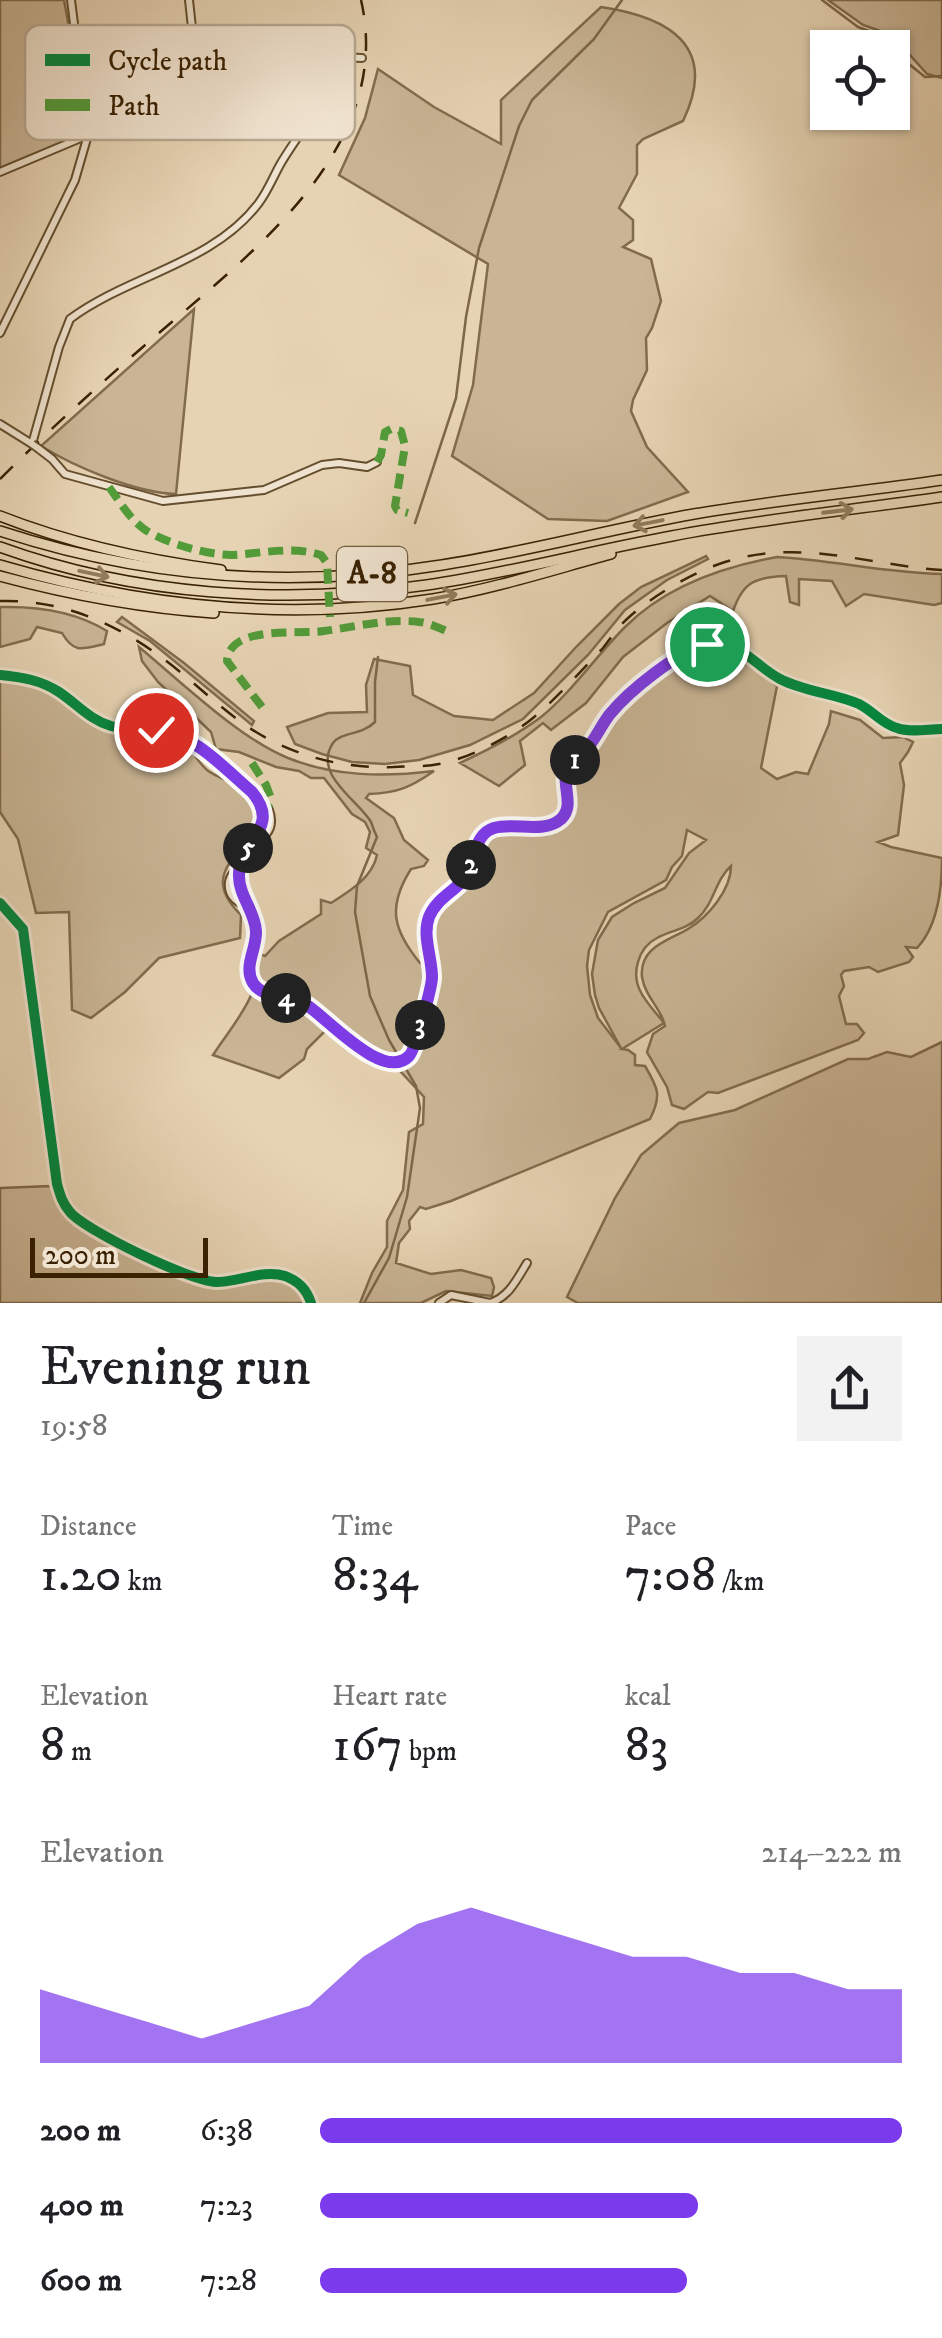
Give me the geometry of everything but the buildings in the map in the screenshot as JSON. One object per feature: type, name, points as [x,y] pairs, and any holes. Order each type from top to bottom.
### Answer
[{"type":"highway","name":"A-8","points":[[0,531],[87,556],[197,574],[276,578],[369,574],[492,556],[695,514],[942,480]]},
{"type":"highway","name":"A-8","points":[[0,548],[68,568],[157,585],[228,592],[321,594],[431,584],[742,524],[942,497]]},
{"type":"highway","points":[[0,516],[95,547],[171,564],[267,574],[369,574]]},
{"type":"highway","points":[[0,576],[95,599],[183,611],[302,614],[435,598],[742,524]]},
{"type":"highway","points":[[0,565],[96,590],[182,604],[302,610],[398,604]]},
{"type":"street","points":[[70,0],[73,25]]},
{"type":"street","points":[[189,0],[192,25]]},
{"type":"street","points":[[355,58],[362,58]]},
{"type":"street","points":[[0,172],[76,140]]},
{"type":"street","points":[[0,334],[75,180],[87,140]]},
{"type":"street","points":[[35,446],[59,347],[70,319],[220,241],[263,198],[296,140]]},
{"type":"street","points":[[0,424],[52,459],[65,474],[163,501],[264,490],[322,465],[367,466],[376,462]]},
{"type":"street","points":[[0,675],[47,685],[105,724],[170,731],[184,737],[252,792],[260,806],[270,810],[271,827],[266,836],[251,844],[240,866],[240,888],[256,934],[252,980],[267,994],[305,1004],[368,1053],[396,1063],[408,1057],[416,1046],[432,986],[428,919],[438,902],[466,876],[483,835],[497,827],[545,825],[561,819],[568,807],[566,778],[571,764],[615,708],[684,652],[707,644],[731,645],[781,679],[858,704],[891,726],[904,730],[942,729]]},
{"type":"street","points":[[0,903],[23,929],[58,1184],[61,1199],[72,1216],[129,1248],[197,1278],[215,1282],[282,1275],[308,1292],[311,1303]]},
{"type":"street","points":[[439,1303],[451,1295],[496,1301],[511,1288],[527,1263]]},
{"type":"shaded area","points":[[0,0],[64,0],[69,25],[25,25],[25,140],[67,140],[0,170]]},
{"type":"shaded area","points":[[828,0],[942,0],[942,78],[927,74],[910,55],[910,30],[878,30],[863,25]]},
{"type":"shaded area","points":[[601,7],[648,18],[681,40],[691,55],[695,73],[693,95],[683,121],[637,145],[637,174],[619,208],[633,220],[633,240],[623,247],[651,259],[661,301],[646,338],[647,370],[631,411],[647,447],[688,492],[607,521],[548,519],[452,456],[473,385],[488,264],[339,175],[365,118],[378,69],[434,107],[501,144],[501,100]]},
{"type":"shaded area","points":[[194,309],[176,494],[106,478],[41,446]]},
{"type":"shaded area","points":[[706,556],[708,559],[667,580],[625,610],[588,655],[523,719],[470,745],[419,760],[352,762],[295,744],[287,727],[328,713],[367,712],[366,685],[374,659],[410,666],[413,695],[454,716],[493,720],[534,693],[619,604],[641,587]]},
{"type":"shaded area","points":[[777,557],[942,574],[942,603],[864,594],[846,606],[832,581],[799,579],[799,605],[790,602],[786,576],[758,580],[741,593],[733,611],[710,596],[623,657],[586,703],[551,730],[543,723],[520,741],[525,765],[499,786],[460,763],[541,717],[625,627],[658,600],[695,580]]},
{"type":"shaded area","points":[[0,607],[69,614],[107,631],[104,644],[80,648],[62,633],[37,627],[30,639],[0,647]]},
{"type":"shaded area","points":[[122,617],[254,721],[252,725],[150,641],[117,622]]},
{"type":"shaded area","points":[[139,647],[231,723],[288,758],[360,774],[434,771],[404,788],[369,794],[366,798],[394,818],[404,840],[428,860],[424,866],[411,869],[396,907],[399,929],[420,963],[436,962],[437,915],[473,881],[486,838],[499,831],[551,830],[567,822],[573,809],[572,772],[623,710],[675,665],[697,652],[722,649],[746,659],[777,686],[761,768],[777,779],[796,772],[808,774],[831,711],[860,720],[883,738],[903,737],[913,742],[900,763],[904,785],[898,835],[878,842],[942,858],[934,918],[917,948],[906,947],[913,957],[909,962],[878,972],[869,967],[844,971],[841,975],[844,986],[839,996],[846,1024],[857,1024],[864,1033],[858,1040],[718,1093],[708,1092],[684,1109],[672,1105],[667,1087],[647,1052],[653,1034],[664,1023],[622,1049],[635,1055],[635,1065],[645,1066],[655,1086],[656,1104],[650,1119],[451,1201],[426,1209],[420,1207],[399,1243],[396,1263],[431,1274],[461,1270],[491,1278],[492,1296],[446,1291],[421,1303],[360,1303],[387,1247],[387,1221],[403,1190],[409,1132],[423,1124],[424,1097],[389,1059],[353,1040],[336,1025],[307,1049],[304,1059],[279,1078],[213,1055],[252,993],[256,953],[265,956],[279,941],[321,914],[321,900],[331,903],[365,877],[377,855],[366,848],[370,832],[324,778],[311,778],[239,752],[216,749],[211,732],[158,682],[142,661]],"holes":[[[687,830],[706,840],[689,853],[665,888],[612,917],[598,940],[592,974],[595,995],[621,1048],[598,1018],[590,995],[589,950],[608,912],[666,880],[682,856]],[[731,866],[723,893],[710,910],[688,929],[656,946],[645,959],[644,984],[664,1023],[647,1002],[636,971],[645,948],[653,940],[698,918]]]},
{"type":"shaded area","points":[[0,679],[40,686],[105,728],[175,737],[207,770],[248,794],[256,823],[223,878],[229,901],[241,915],[240,938],[159,958],[91,1018],[72,1010],[69,912],[36,913],[18,839],[0,812]]},
{"type":"shaded area","points":[[942,1042],[942,1303],[578,1303],[567,1297],[615,1198],[641,1155],[679,1123],[735,1110],[848,1059],[868,1059],[887,1052],[911,1057]]},
{"type":"shaded area","points":[[51,1186],[63,1210],[82,1227],[196,1282],[280,1279],[299,1291],[306,1303],[0,1303],[0,1188]]},
{"type":"waterway","points":[[415,523],[456,398],[479,248],[519,126],[532,100],[594,39],[622,0]]},
{"type":"waterway","points":[[822,0],[858,27],[888,38],[925,77],[942,76]]},
{"type":"waterway","points":[[364,1303],[389,1258],[407,1197],[420,1108],[416,1086],[389,1040],[370,996],[355,912],[357,886],[377,837],[371,822],[339,786],[328,765],[328,754],[337,739],[375,722],[378,657]]},
{"type":"railway","points":[[355,105],[366,54],[361,0]]},
{"type":"railway","points":[[0,479],[270,233],[306,193],[340,140]]},
{"type":"railway","points":[[0,601],[76,612],[122,632],[165,660],[246,726],[288,748],[322,760],[358,766],[416,766],[463,757],[524,725],[560,693],[637,610],[713,566],[781,552],[942,570]]},
{"type":"marked path","points":[[377,462],[385,432],[401,431],[405,446],[395,506],[408,513]]},
{"type":"marked path","points":[[109,487],[139,525],[175,544],[224,555],[289,551],[321,555],[327,563],[330,617]]},
{"type":"marked path","points":[[262,707],[227,661],[231,649],[240,641],[268,634],[395,621],[423,623],[449,632]]},
{"type":"marked path","points":[[252,763],[272,801],[267,807]]},
{"type":"cycle path","points":[[0,675],[45,685],[111,726],[181,735],[247,787],[260,804],[263,819],[240,868],[256,930],[251,979],[263,992],[306,1005],[364,1051],[390,1062],[401,1062],[412,1053],[423,1017],[432,980],[428,920],[440,901],[466,875],[481,838],[498,826],[547,826],[563,817],[568,807],[565,779],[570,765],[619,705],[679,656],[701,645],[725,644],[780,679],[859,704],[892,726],[908,730],[942,729]]},
{"type":"cycle path","points":[[0,903],[23,929],[57,1184],[67,1209],[116,1242],[184,1273],[216,1282],[277,1274],[302,1286],[311,1303]]},
{"type":"route","points":[[156,730],[187,739],[259,802],[262,827],[244,854],[239,874],[240,888],[256,929],[249,966],[253,983],[267,994],[305,1004],[368,1053],[396,1063],[406,1060],[414,1050],[431,990],[427,939],[430,915],[466,876],[483,835],[497,827],[545,825],[561,819],[568,807],[568,768],[611,713],[678,656],[707,644]]}]
